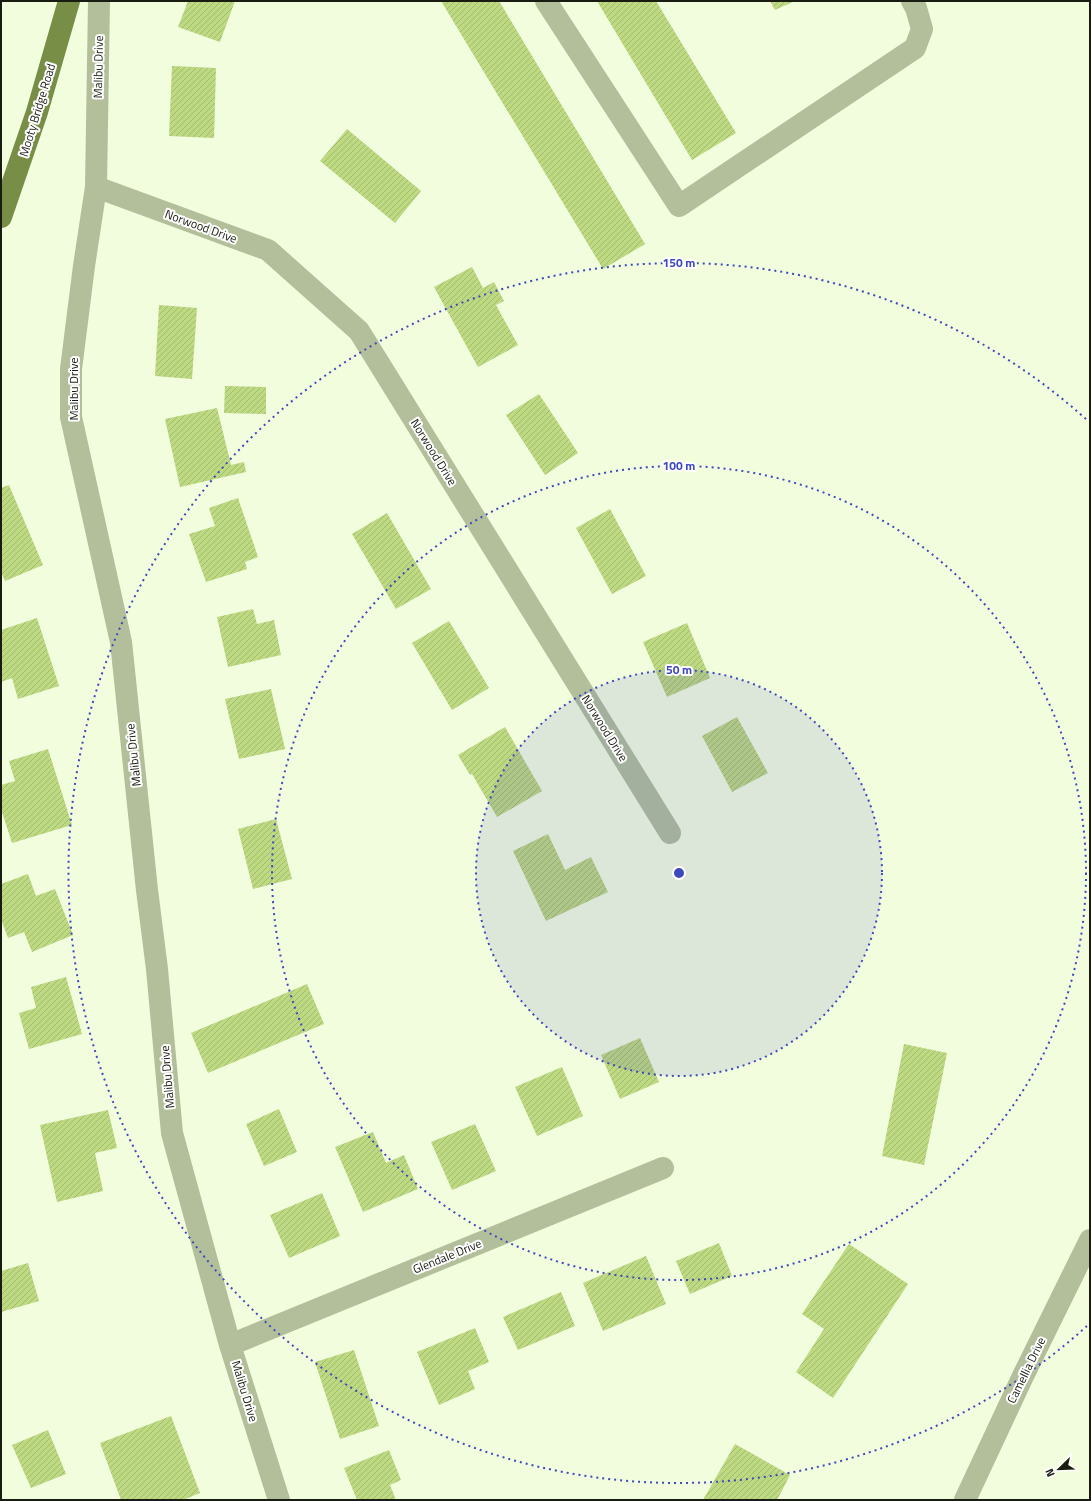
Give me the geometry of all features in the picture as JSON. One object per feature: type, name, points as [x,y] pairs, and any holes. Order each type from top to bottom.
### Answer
[{"type":"main road","name":"Mooty Bridge Road","points":[[1,217],[37,112],[69,1]]},
{"type":"street","name":"Malibu Drive","points":[[99,1],[96,187],[71,369],[71,417],[122,642],[146,882],[157,969],[172,1133],[230,1345],[279,1500]]},
{"type":"street","points":[[546,1],[679,206],[915,48],[922,29],[916,8],[912,1]]},
{"type":"street","name":"Norwood Drive","points":[[96,187],[268,250],[359,331],[670,832]]},
{"type":"street","name":"Glendale Drive","points":[[230,1345],[663,1168]]},
{"type":"street","name":"Camellia Drive","points":[[965,1500],[1019,1383],[1090,1240]]},
{"type":"building","points":[[188,1],[235,1],[220,42],[178,27]]},
{"type":"building","points":[[441,1],[499,1],[645,244],[603,269]]},
{"type":"building","points":[[597,1],[656,1],[736,133],[692,160]]},
{"type":"building","points":[[770,1],[795,1],[775,10]]},
{"type":"building","points":[[172,66],[216,68],[214,138],[169,136]]},
{"type":"building","points":[[347,129],[421,191],[395,223],[320,161]]},
{"type":"building","points":[[472,267],[483,288],[494,282],[504,301],[496,305],[518,345],[478,367],[434,287]]},
{"type":"building","points":[[159,305],[197,308],[192,379],[155,376]]},
{"type":"building","points":[[225,386],[266,387],[266,414],[224,413]]},
{"type":"building","points":[[539,394],[578,453],[545,475],[506,415]]},
{"type":"building","points":[[217,408],[231,465],[244,462],[246,472],[180,487],[165,419]]},
{"type":"building","points":[[9,485],[43,565],[5,581],[1,572],[1,488]]},
{"type":"building","points":[[238,498],[258,557],[245,562],[247,569],[206,582],[189,534],[215,526],[209,508]]},
{"type":"building","points":[[610,509],[646,576],[612,594],[576,528]]},
{"type":"building","points":[[387,513],[431,589],[396,609],[352,534]]},
{"type":"building","points":[[253,609],[257,624],[274,620],[281,655],[228,667],[217,617]]},
{"type":"building","points":[[37,618],[59,686],[18,699],[12,678],[1,682],[1,630]]},
{"type":"building","points":[[449,621],[489,688],[452,710],[412,643]]},
{"type":"building","points":[[687,623],[710,678],[667,697],[643,642]]},
{"type":"building","points":[[271,689],[285,749],[239,759],[225,699]]},
{"type":"building","points":[[737,717],[768,773],[732,792],[702,736]]},
{"type":"building","points":[[505,727],[542,791],[497,817],[472,774],[470,775],[458,755]]},
{"type":"building","points":[[48,749],[72,825],[12,843],[1,809],[1,785],[15,781],[9,761]]},
{"type":"building","points":[[276,819],[292,879],[253,889],[238,829]]},
{"type":"building","points":[[548,834],[565,870],[591,857],[608,892],[546,921],[513,851]]},
{"type":"building","points":[[28,874],[36,896],[55,889],[73,935],[32,952],[24,932],[8,938],[1,919],[1,884]]},
{"type":"building","points":[[66,977],[82,1034],[29,1049],[19,1013],[36,1008],[31,987]]},
{"type":"building","points":[[307,984],[324,1024],[208,1073],[191,1033]]},
{"type":"building","points":[[640,1038],[659,1082],[620,1099],[601,1055]]},
{"type":"building","points":[[904,1044],[947,1053],[924,1165],[882,1156]]},
{"type":"building","points":[[562,1067],[583,1116],[537,1136],[515,1087]]},
{"type":"building","points":[[279,1109],[297,1152],[264,1166],[246,1124]]},
{"type":"building","points":[[108,1110],[117,1148],[95,1153],[103,1191],[57,1202],[40,1125]]},
{"type":"building","points":[[475,1124],[496,1171],[452,1190],[431,1142]]},
{"type":"building","points":[[373,1132],[386,1163],[404,1155],[418,1189],[363,1212],[335,1147]]},
{"type":"building","points":[[322,1193],[340,1236],[289,1258],[270,1215]]},
{"type":"building","points":[[719,1243],[732,1276],[690,1294],[676,1261]]},
{"type":"building","points":[[849,1244],[908,1284],[833,1398],[796,1372],[824,1329],[802,1314]]},
{"type":"building","points":[[646,1256],[666,1304],[603,1331],[583,1283]]},
{"type":"building","points":[[28,1263],[39,1301],[1,1312],[1,1271]]},
{"type":"building","points":[[561,1292],[575,1326],[518,1350],[503,1317]]},
{"type":"building","points":[[475,1328],[489,1362],[468,1371],[475,1389],[439,1405],[417,1352]]},
{"type":"building","points":[[354,1350],[379,1426],[340,1439],[315,1362]]},
{"type":"building","points":[[171,1416],[200,1493],[183,1500],[121,1500],[100,1443]]},
{"type":"building","points":[[48,1430],[66,1474],[31,1488],[12,1445]]},
{"type":"building","points":[[735,1444],[790,1475],[777,1500],[703,1500]]},
{"type":"building","points":[[389,1450],[401,1480],[390,1485],[396,1500],[357,1500],[344,1468]]}]
